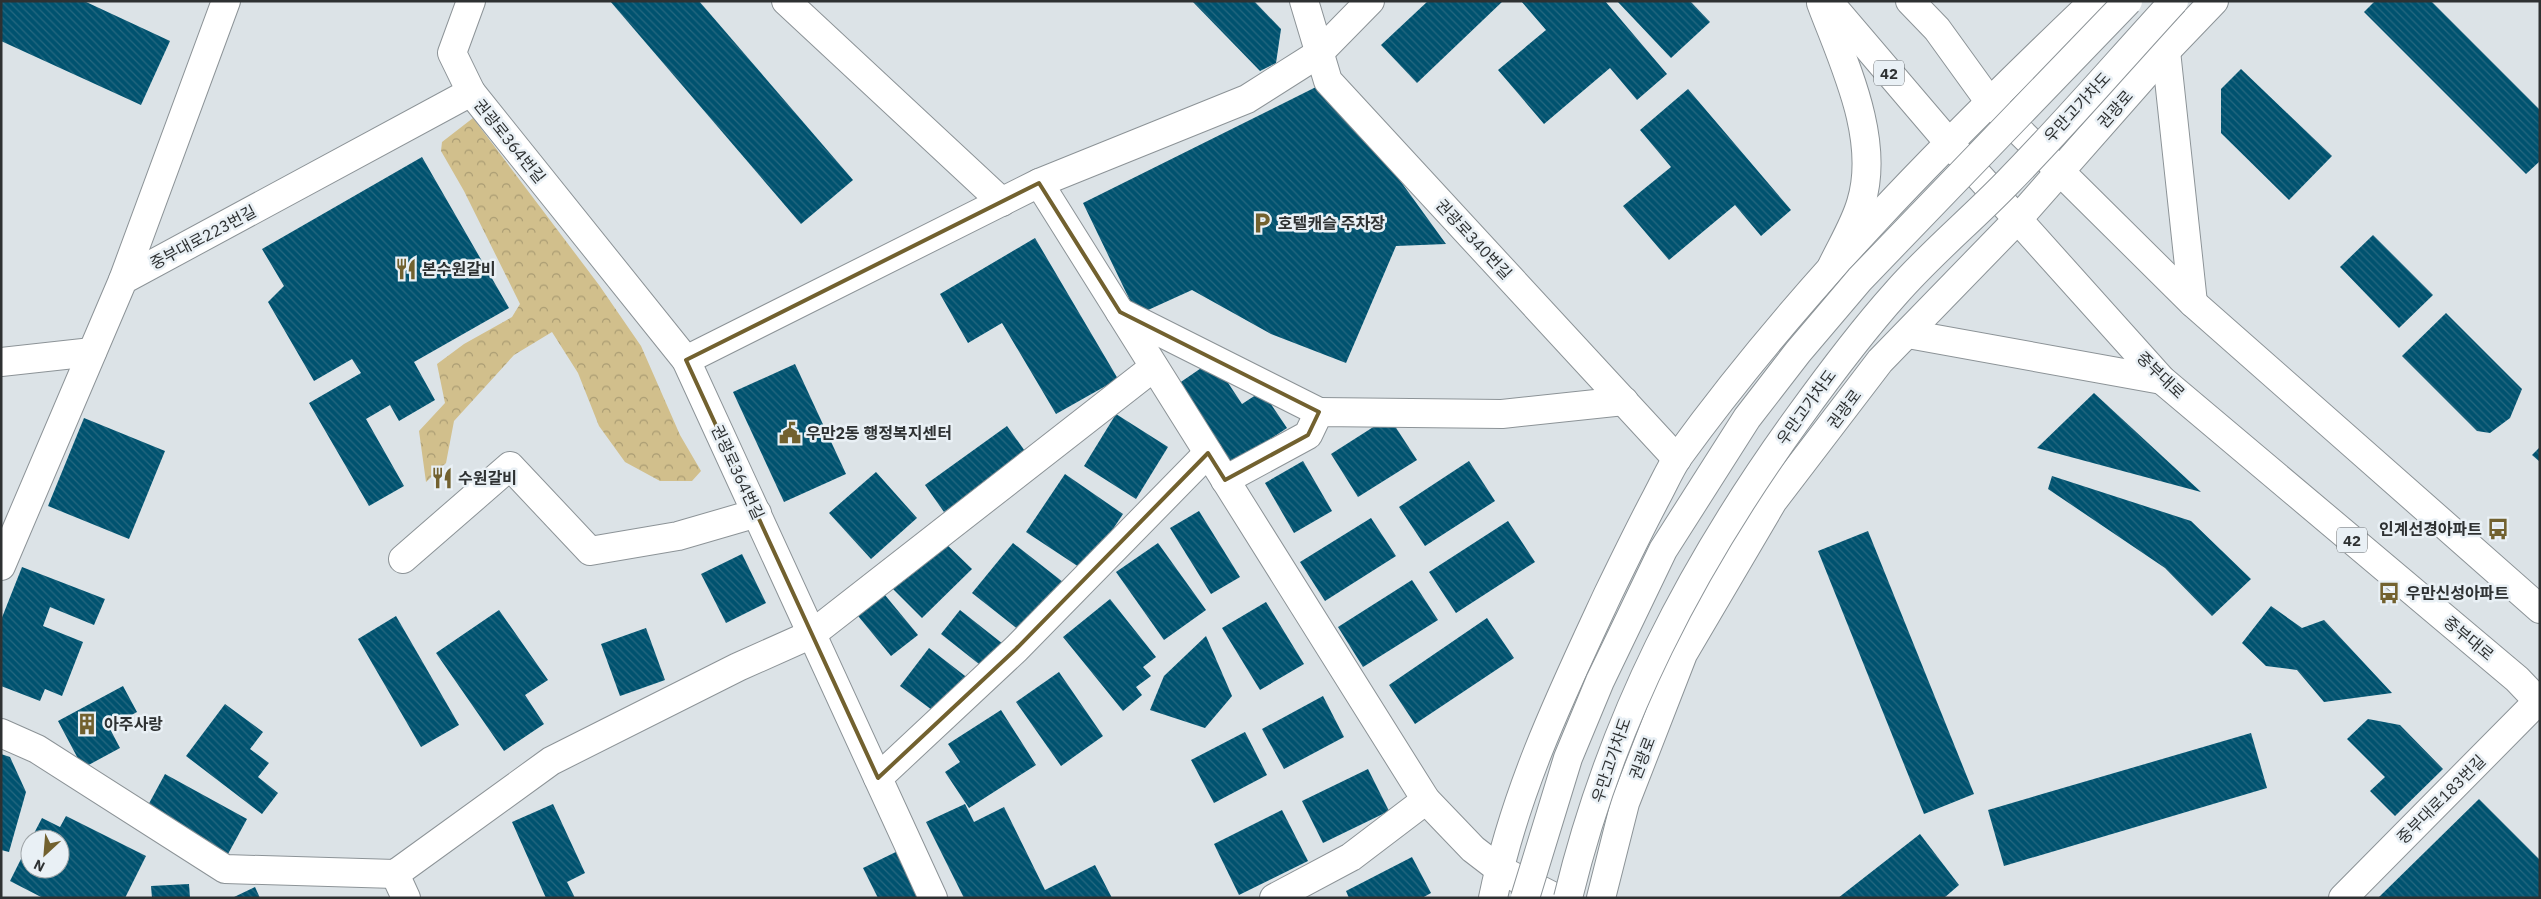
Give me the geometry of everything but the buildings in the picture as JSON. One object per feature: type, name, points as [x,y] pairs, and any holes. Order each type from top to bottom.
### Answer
[{"type":"street","points":[[1,566],[123,280],[226,1]]},
{"type":"street","points":[[471,1],[452,52],[471,92]]},
{"type":"street","points":[[786,1],[1002,202]]},
{"type":"street","name":"권광로340번길","points":[[1304,1],[1318,54],[1328,81],[1677,459]]},
{"type":"street","points":[[686,360],[1039,183],[1247,99],[1318,54],[1370,1]]},
{"type":"street","points":[[1820,1],[1858,102],[1866,164],[1861,202],[1832,266]]},
{"type":"street","name":"중부대로","points":[[1828,1],[1950,144],[2162,380],[2517,679],[2539,702]]},
{"type":"street","points":[[1910,1],[1937,29],[1989,101],[2062,170],[2194,303],[2540,609]]},
{"type":"street","points":[[1492,898],[1515,811],[1550,717],[1635,538],[1677,459],[1772,338],[1832,266],[1989,101],[2094,1]]},
{"type":"street","points":[[1525,898],[1568,758],[1600,681],[1663,550],[1747,418],[1798,352],[1860,279],[2128,1]]},
{"type":"street","name":"우만고가차도","points":[[1568,898],[1578,857],[1623,722],[1669,622],[1750,484],[1833,369],[1897,292],[2006,184],[2174,1]]},
{"type":"street","name":"권광로","points":[[1601,898],[1625,803],[1683,654],[1774,501],[1880,362],[2017,220],[2166,51],[2214,1]]},
{"type":"street","points":[[2166,51],[2194,303]]},
{"type":"street","name":"중부대로223번길","points":[[123,280],[471,92]]},
{"type":"street","name":"권광로364번길","points":[[471,92],[686,360],[933,898]]},
{"type":"street","points":[[1039,183],[1426,800],[1473,849],[1499,868],[1556,898]]},
{"type":"street","points":[[1120,312],[1320,412],[1502,414],[1624,401]]},
{"type":"street","points":[[1908,334],[2162,380]]},
{"type":"street","points":[[1,362],[92,352]]},
{"type":"street","points":[[1,733],[37,748],[224,869],[401,886],[551,761],[738,667],[812,634],[1154,367]]},
{"type":"street","points":[[1225,480],[1308,435],[1320,412]]},
{"type":"street","points":[[878,778],[1016,650],[1208,453]]},
{"type":"street","points":[[404,559],[510,466],[590,551],[678,536],[757,513]]},
{"type":"street","name":"중부대로183번길","points":[[2343,898],[2539,702]]},
{"type":"street","points":[[1274,898],[1351,857],[1426,800]]},
{"type":"highlighted area","points":[[1039,183],[1120,312],[1319,412],[1308,435],[1225,480],[1208,453],[1016,649],[878,778],[686,360]]},
{"type":"green space","points":[[473,118],[599,285],[641,346],[680,435],[701,471],[692,481],[660,481],[625,462],[599,426],[578,373],[552,332],[514,355],[454,421],[446,463],[426,482],[419,431],[445,403],[437,364],[464,344],[512,317],[520,304],[464,191],[441,151],[442,142]]},
{"type":"place","name":"호텔캐슬 주차장","points":[[1262,223]]},
{"type":"place","name":"본수원갈비","points":[[406,269]]},
{"type":"place","name":"우만2동 행정복지센터","points":[[790,433]]},
{"type":"place","name":"수원갈비","points":[[442,478]]},
{"type":"place","name":"인계선경아파트","points":[[2498,529]]},
{"type":"place","name":"우만신성아파트","points":[[2389,593]]},
{"type":"place","name":"아주사랑","points":[[87,724]]}]
